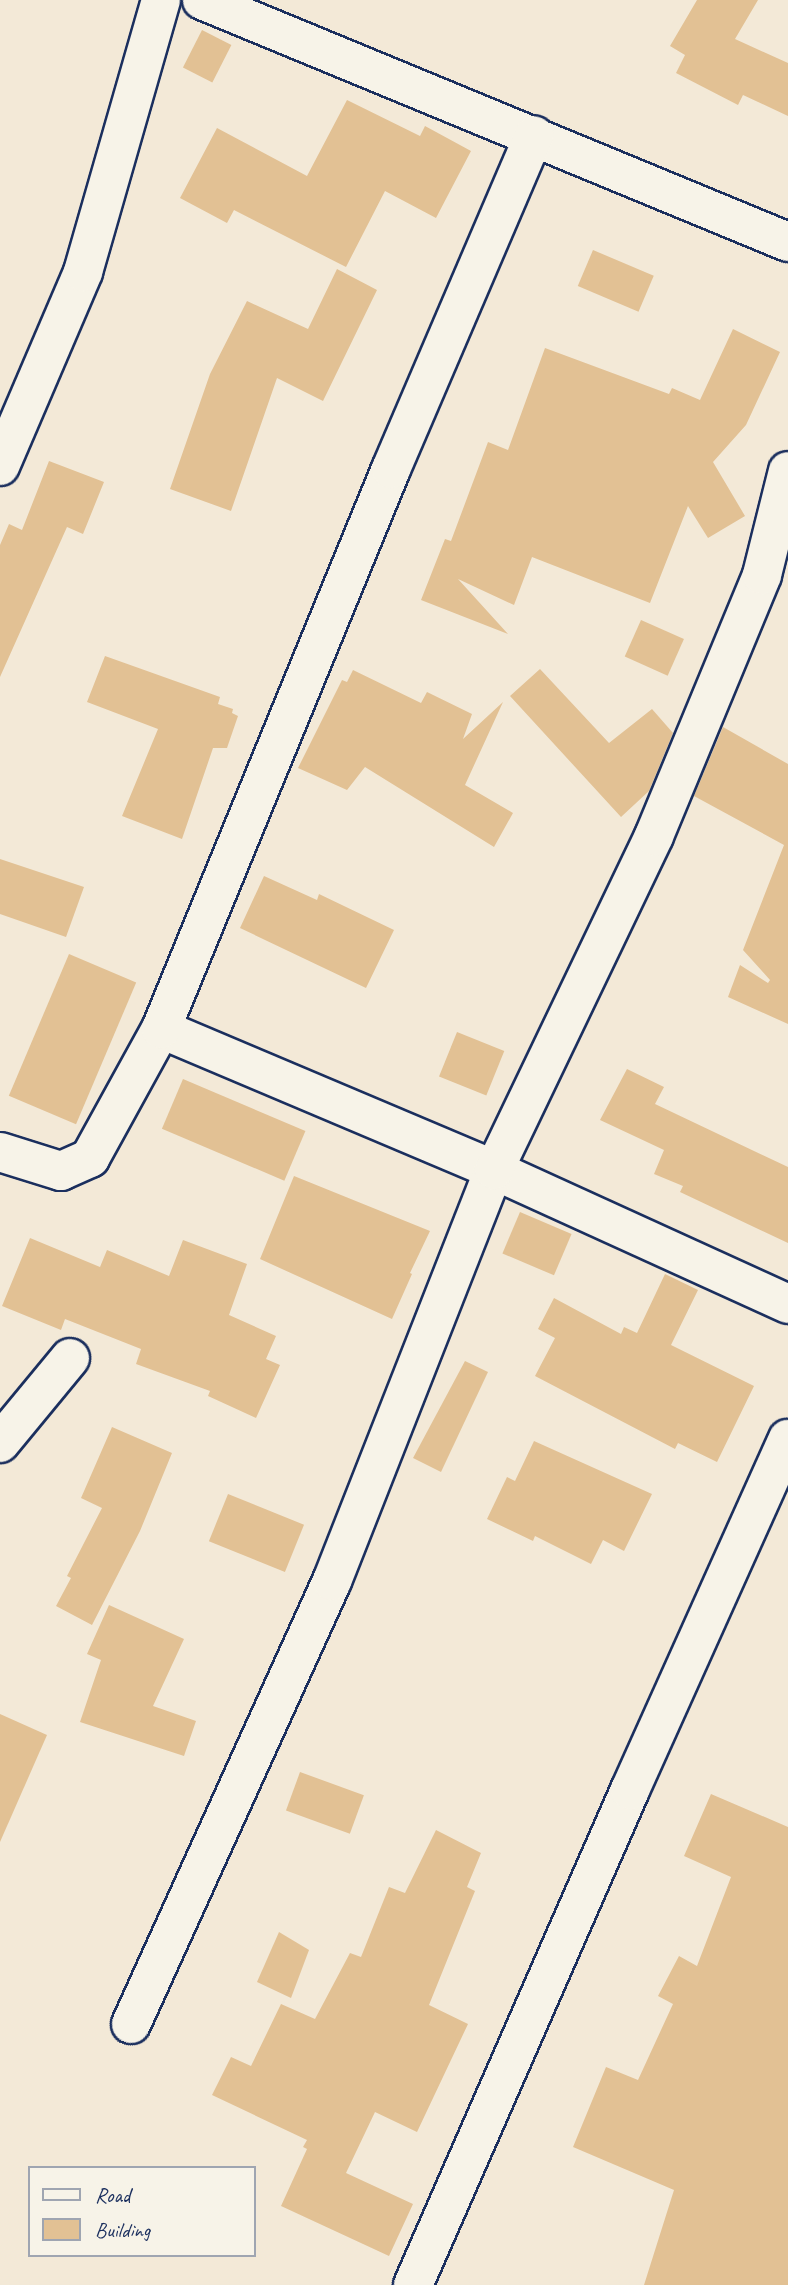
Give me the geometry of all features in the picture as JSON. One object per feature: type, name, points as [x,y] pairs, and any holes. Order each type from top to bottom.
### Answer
[{"type":"street","points":[[0,466],[83,272],[161,0]]},
{"type":"street","points":[[202,0],[788,242]]},
{"type":"street","points":[[0,1152],[61,1171],[90,1158],[161,1029],[391,469],[534,135]]},
{"type":"street","points":[[131,2024],[332,1581],[494,1170],[654,836],[762,575],[788,471]]},
{"type":"street","points":[[161,1029],[494,1170],[788,1304]]},
{"type":"street","points":[[0,1443],[70,1358]]},
{"type":"street","points":[[413,2285],[630,1790],[788,1439]]},
{"type":"building","points":[[697,0],[758,0],[735,39],[788,63],[788,116],[743,95],[738,105],[676,73],[685,55],[670,46]]},
{"type":"building","points":[[202,30],[231,45],[212,82],[183,67]]},
{"type":"building","points":[[347,100],[420,136],[425,126],[471,151],[436,218],[385,191],[346,267],[234,210],[227,223],[180,198],[217,128],[307,176]]},
{"type":"building","points":[[593,250],[654,276],[639,312],[578,286]]},
{"type":"building","points":[[337,269],[377,290],[323,401],[277,378],[231,511],[170,489],[210,374],[247,301],[308,329]]},
{"type":"building","points":[[733,329],[780,352],[746,425],[713,462],[745,516],[708,538],[688,506],[650,603],[532,557],[514,605],[458,579],[508,634],[421,600],[445,539],[451,541],[488,442],[508,450],[545,348],[669,394],[672,388],[700,400]]},
{"type":"building","points":[[49,461],[104,482],[83,534],[67,527],[0,677],[0,545],[9,524],[22,530]]},
{"type":"building","points":[[641,620],[684,639],[668,676],[625,657]]},
{"type":"building","points":[[105,656],[220,697],[218,704],[233,709],[232,713],[238,716],[227,748],[213,748],[182,839],[122,816],[158,729],[87,702]]},
{"type":"building","points":[[540,669],[609,743],[652,709],[673,733],[649,791],[621,817],[510,696]]},
{"type":"building","points":[[353,670],[421,703],[427,692],[472,714],[463,739],[503,702],[465,785],[513,813],[494,847],[365,767],[347,790],[298,768],[342,680],[347,682]]},
{"type":"building","points":[[723,727],[788,764],[788,1024],[728,997],[740,965],[768,983],[770,980],[743,950],[784,845],[694,796]]},
{"type":"building","points":[[0,859],[84,887],[66,937],[0,914]]},
{"type":"building","points":[[264,876],[317,900],[319,894],[394,930],[366,988],[240,928]]},
{"type":"building","points":[[69,954],[136,983],[76,1124],[9,1096]]},
{"type":"building","points":[[457,1032],[504,1051],[486,1096],[439,1077]]},
{"type":"building","points":[[627,1069],[664,1087],[655,1104],[788,1167],[788,1243],[680,1192],[683,1186],[654,1174],[664,1150],[600,1120]]},
{"type":"building","points":[[183,1079],[305,1131],[284,1181],[162,1129]]},
{"type":"building","points":[[294,1176],[430,1231],[392,1319],[260,1259]]},
{"type":"building","points":[[520,1212],[572,1234],[554,1275],[502,1253]]},
{"type":"building","points":[[30,1238],[100,1267],[107,1250],[169,1276],[183,1240],[247,1264],[229,1315],[276,1336],[266,1359],[280,1365],[256,1418],[208,1396],[210,1391],[136,1364],[141,1349],[65,1319],[61,1330],[2,1306]]},
{"type":"building","points":[[665,1274],[698,1290],[671,1345],[754,1386],[717,1462],[678,1443],[675,1449],[535,1376],[555,1338],[538,1329],[554,1298],[621,1334],[624,1327],[637,1333]]},
{"type":"building","points":[[465,1361],[488,1372],[441,1472],[413,1458]]},
{"type":"building","points":[[112,1427],[172,1453],[140,1531],[92,1625],[56,1606],[71,1578],[67,1576],[102,1508],[81,1498]]},
{"type":"building","points":[[534,1441],[652,1494],[624,1551],[603,1540],[591,1564],[535,1536],[533,1541],[487,1519],[507,1477],[515,1481]]},
{"type":"building","points":[[228,1494],[304,1525],[285,1572],[209,1541]]},
{"type":"building","points":[[109,1605],[184,1639],[153,1706],[196,1721],[184,1756],[80,1722],[101,1660],[87,1654]]},
{"type":"building","points":[[0,1714],[47,1735],[0,1842]]},
{"type":"building","points":[[300,1772],[364,1795],[350,1834],[286,1811]]},
{"type":"building","points":[[711,1794],[788,1827],[788,2285],[644,2285],[674,2190],[573,2147],[606,2067],[638,2080],[673,2004],[658,1996],[679,1956],[697,1966],[731,1877],[684,1856]]},
{"type":"building","points":[[436,1830],[481,1853],[467,1887],[475,1891],[429,2005],[468,2024],[417,2132],[375,2112],[346,2173],[413,2204],[389,2256],[281,2206],[307,2149],[303,2147],[307,2140],[212,2095],[231,2057],[251,2066],[281,2004],[315,2019],[350,1953],[361,1957],[389,1887],[405,1893]]},
{"type":"building","points":[[279,1932],[309,1950],[291,1998],[257,1982]]}]
